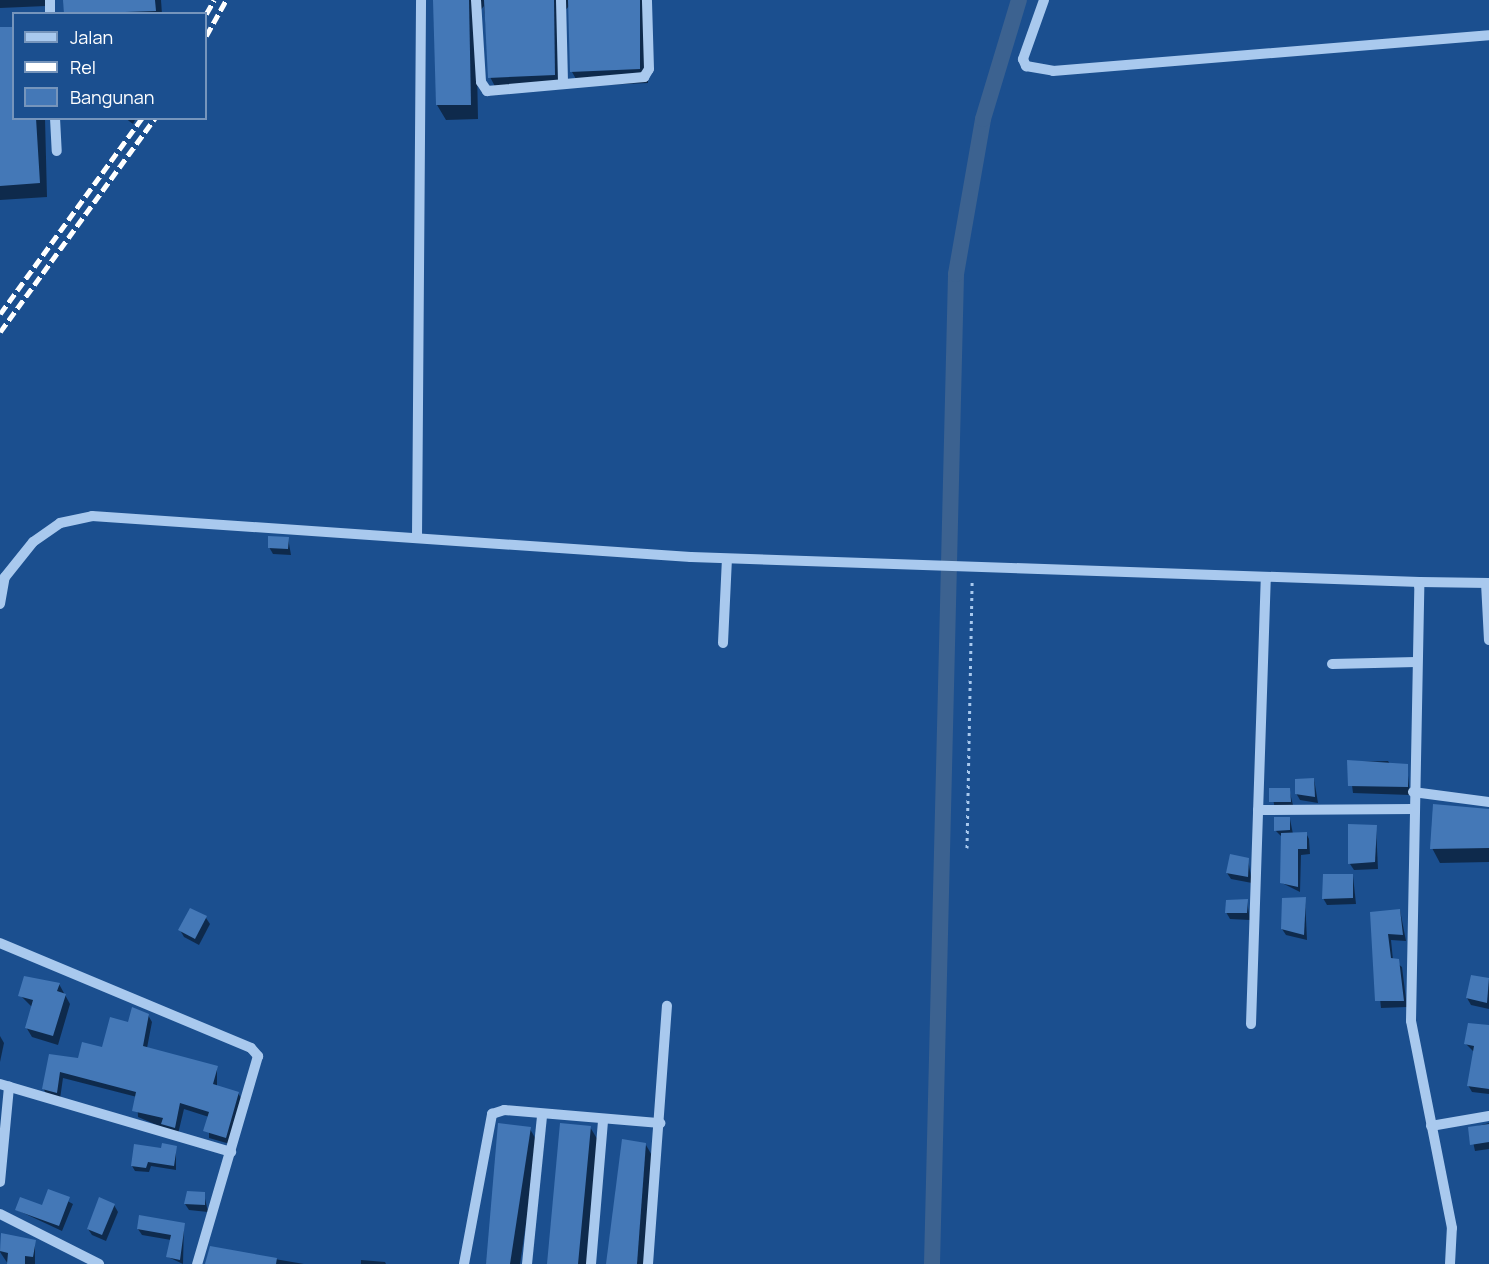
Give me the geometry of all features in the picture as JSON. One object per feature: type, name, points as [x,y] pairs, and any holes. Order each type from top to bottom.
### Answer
[{"type":"street","points":[[417,538],[421,0]]},
{"type":"street","points":[[476,0],[482,88],[648,75],[646,0]]},
{"type":"street","points":[[561,0],[563,83]]},
{"type":"street","points":[[1044,0],[1023,59],[1026,66],[1053,71],[1489,35]]},
{"type":"street","points":[[55,120],[57,152]]},
{"type":"street","points":[[0,603],[5,577],[15,560],[33,542],[60,523],[92,516],[727,559],[1266,580],[1488,583],[1489,640]]},
{"type":"street","points":[[723,643],[727,559]]},
{"type":"street","points":[[1251,1024],[1266,580]]},
{"type":"street","points":[[1420,582],[1413,792],[1411,1021],[1452,1228],[1450,1264]]},
{"type":"street","points":[[1332,664],[1416,662]]},
{"type":"street","points":[[1413,792],[1489,802]]},
{"type":"street","points":[[1258,810],[1413,809]]},
{"type":"street","points":[[0,943],[251,1048],[258,1056],[197,1264]]},
{"type":"street","points":[[648,1264],[667,1006]]},
{"type":"street","points":[[0,1182],[4,1085],[231,1152]]},
{"type":"street","points":[[464,1264],[489,1118],[504,1110],[542,1117],[660,1123]]},
{"type":"street","points":[[1431,1126],[1489,1116]]},
{"type":"street","points":[[527,1264],[542,1117]]},
{"type":"street","points":[[591,1264],[603,1121]]},
{"type":"street","points":[[0,1214],[99,1264]]},
{"type":"path","points":[[967,848],[969,568]]},
{"type":"building","points":[[63,0],[155,0],[156,11],[125,12],[64,12]]},
{"type":"building","points":[[433,0],[469,0],[471,105],[436,105]]},
{"type":"building","points":[[484,0],[554,0],[555,75],[488,78]]},
{"type":"building","points":[[568,0],[640,0],[640,69],[570,72]]},
{"type":"building","points":[[0,27],[12,27],[12,120],[36,120],[40,183],[0,186]]},
{"type":"building","points":[[268,536],[289,537],[288,549],[268,548]]},
{"type":"building","points":[[1347,760],[1408,764],[1408,787],[1348,786]]},
{"type":"building","points":[[1314,778],[1315,797],[1295,794],[1295,779]]},
{"type":"building","points":[[1269,788],[1290,788],[1291,802],[1269,802]]},
{"type":"building","points":[[1433,804],[1489,809],[1489,848],[1430,849]]},
{"type":"building","points":[[1274,817],[1290,817],[1290,830],[1274,831]]},
{"type":"building","points":[[1348,824],[1377,825],[1375,862],[1348,864]]},
{"type":"building","points":[[1307,832],[1307,849],[1298,849],[1298,887],[1280,883],[1281,833]]},
{"type":"building","points":[[1230,854],[1249,858],[1248,877],[1226,873]]},
{"type":"building","points":[[1323,874],[1353,874],[1353,898],[1322,899]]},
{"type":"building","points":[[1306,897],[1304,935],[1281,929],[1282,898]]},
{"type":"building","points":[[1248,899],[1247,913],[1225,913],[1226,900]]},
{"type":"building","points":[[190,908],[207,916],[195,939],[178,930]]},
{"type":"building","points":[[1400,909],[1403,935],[1388,934],[1391,958],[1399,959],[1404,1001],[1375,1001],[1370,912]]},
{"type":"building","points":[[1471,975],[1489,978],[1487,1003],[1466,998]]},
{"type":"building","points":[[24,976],[60,983],[57,991],[66,994],[53,1036],[25,1028],[33,1000],[18,996]]},
{"type":"building","points":[[132,1007],[149,1014],[143,1046],[218,1066],[213,1084],[239,1092],[226,1138],[203,1131],[209,1112],[180,1103],[175,1128],[161,1124],[163,1118],[132,1111],[136,1092],[60,1072],[57,1093],[42,1089],[49,1054],[78,1058],[82,1042],[102,1047],[110,1017],[128,1022]]},
{"type":"building","points":[[1468,1023],[1489,1025],[1489,1089],[1467,1086],[1474,1046],[1464,1044]]},
{"type":"building","points":[[498,1123],[531,1127],[510,1264],[486,1264]]},
{"type":"building","points":[[560,1123],[591,1126],[578,1264],[547,1264]]},
{"type":"building","points":[[1489,1124],[1489,1142],[1470,1145],[1468,1127]]},
{"type":"building","points":[[622,1139],[646,1143],[637,1264],[606,1264]]},
{"type":"building","points":[[162,1143],[177,1146],[174,1166],[148,1162],[146,1168],[131,1166],[134,1144],[161,1148]]},
{"type":"building","points":[[48,1189],[70,1197],[59,1226],[15,1210],[20,1197],[42,1205]]},
{"type":"building","points":[[187,1191],[205,1192],[205,1205],[184,1204]]},
{"type":"building","points":[[99,1197],[115,1204],[102,1235],[87,1229]]},
{"type":"building","points":[[139,1215],[185,1223],[180,1260],[166,1257],[171,1235],[137,1229]]},
{"type":"building","points":[[1,1233],[36,1240],[33,1257],[25,1256],[25,1264],[7,1264],[8,1253],[0,1251]]},
{"type":"building","points":[[210,1246],[277,1258],[276,1264],[205,1264]]},
{"type":"waterway","points":[[932,1264],[956,274],[983,119],[1019,0]]},
{"type":"railway","points":[[207,12],[214,0]]},
{"type":"railway","points":[[207,34],[226,0]]},
{"type":"railway","points":[[0,314],[141,120]]},
{"type":"railway","points":[[0,332],[154,120]]}]
